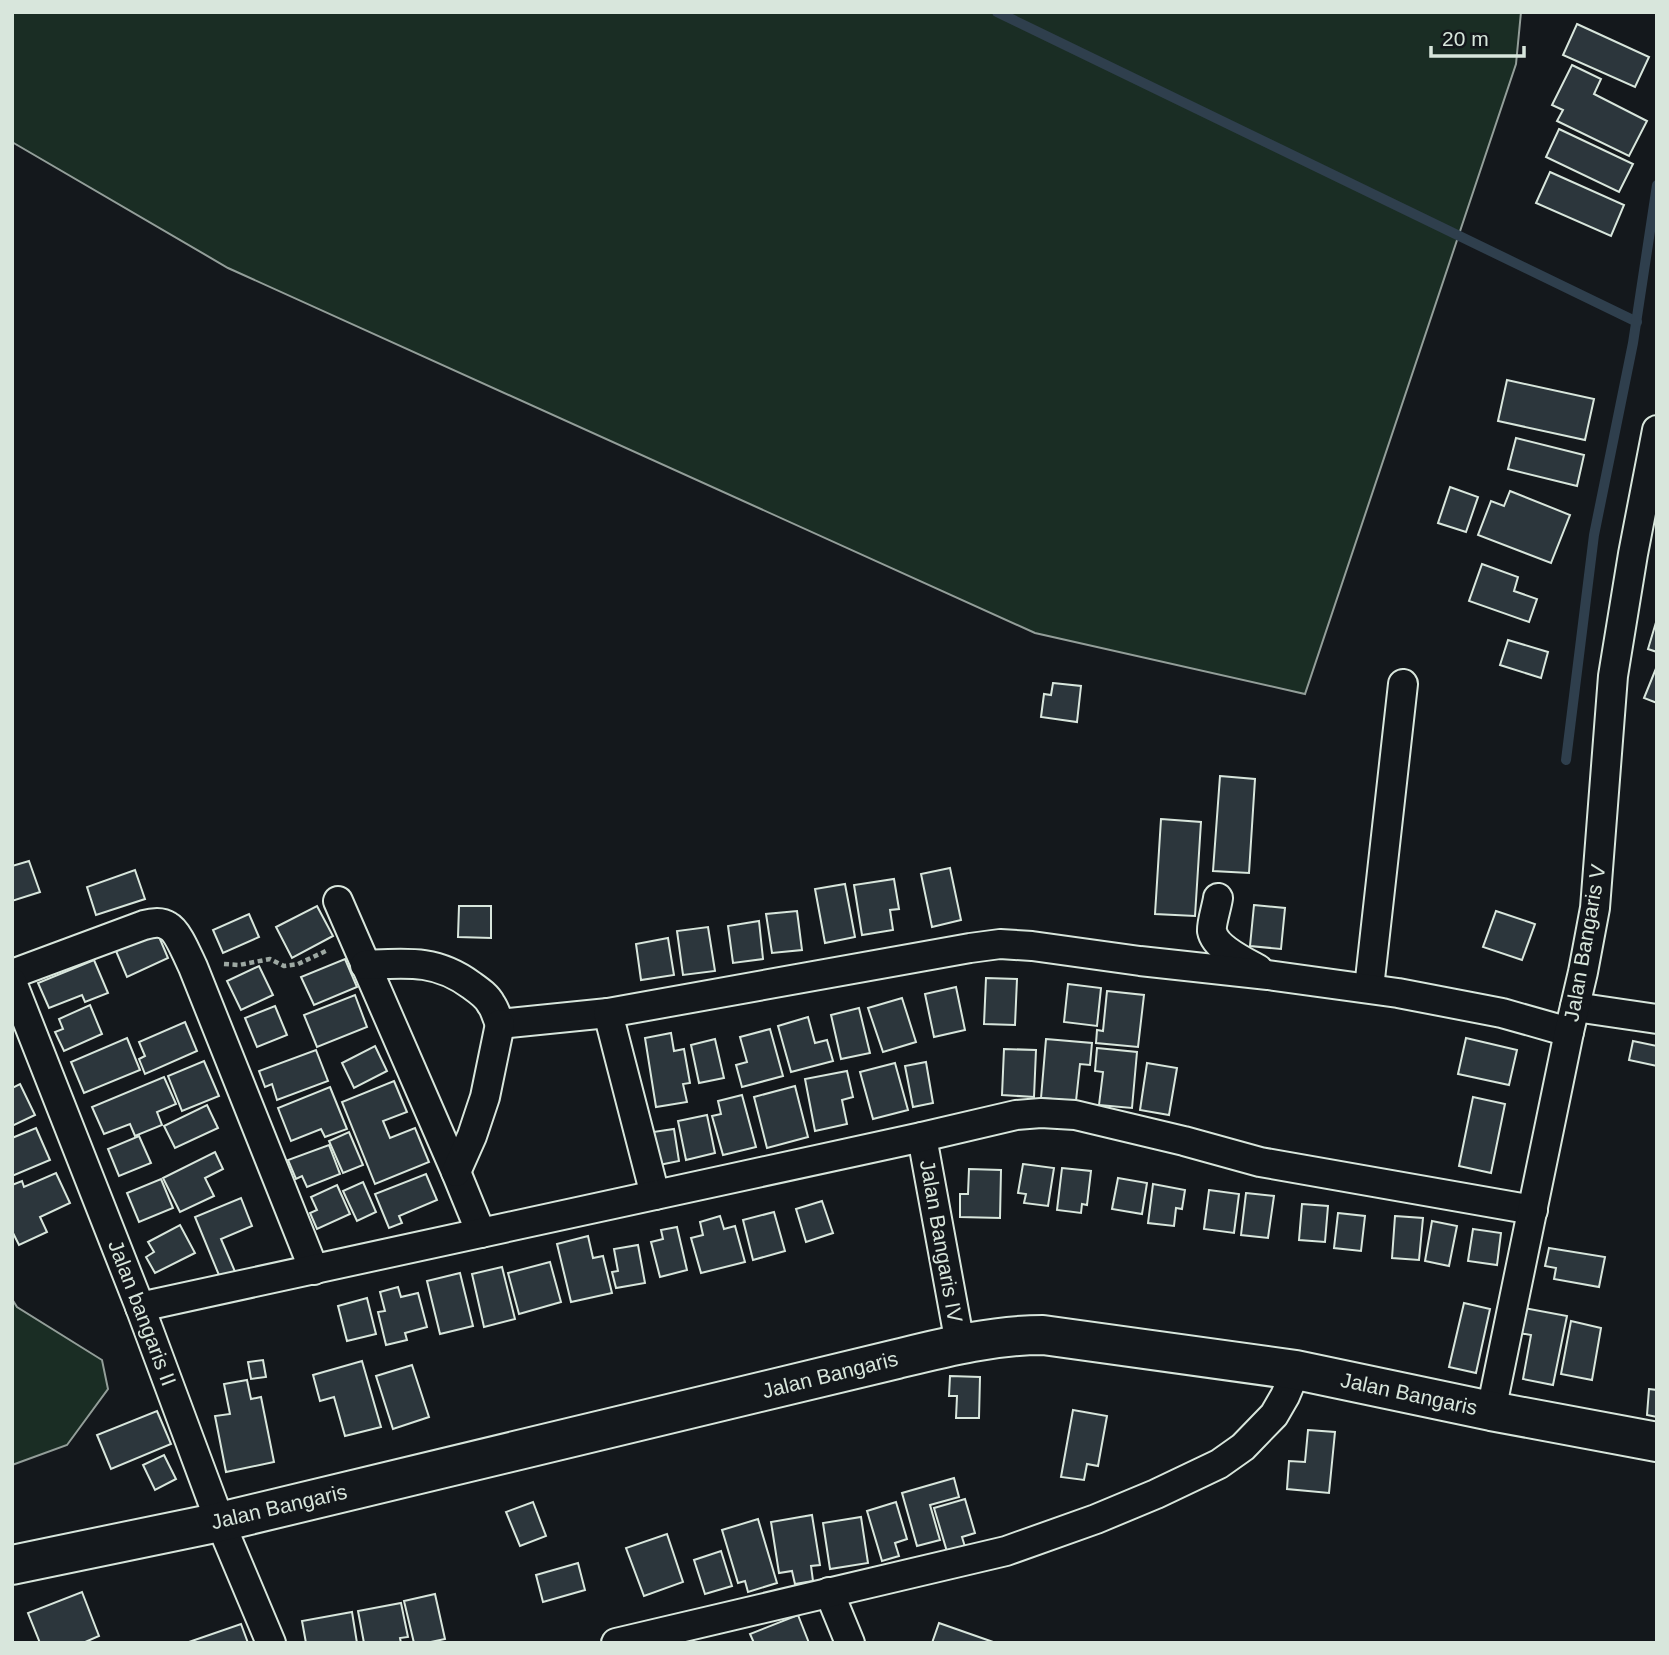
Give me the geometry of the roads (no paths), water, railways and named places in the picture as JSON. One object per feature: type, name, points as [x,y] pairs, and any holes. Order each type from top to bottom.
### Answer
[{"type":"street","name":"Jalan Bangaris V","points":[[1492,1411],[1595,908],[1613,676],[1657,430]]},
{"type":"street","points":[[1368,988],[1403,684]]},
{"type":"street","points":[[1218,898],[1212,931],[1218,942],[1232,955],[1268,975]]},
{"type":"street","points":[[338,901],[481,1233]]},
{"type":"street","points":[[12,974],[144,925],[155,922],[168,926],[176,935],[193,967],[314,1270]]},
{"type":"street","points":[[500,1024],[608,1013],[1000,944],[1368,988],[1502,1013],[1572,1020],[1657,1019]]},
{"type":"street","points":[[365,965],[414,963],[440,968],[460,977],[491,1003],[500,1024],[485,1097],[456,1172]]},
{"type":"street","name":"Jalan bangaris II","points":[[12,982],[141,1307],[220,1522],[271,1643]]},
{"type":"street","points":[[608,1013],[655,1195]]},
{"type":"street","points":[[141,1307],[922,1138],[1016,1115],[1041,1113],[1075,1115],[1260,1162],[1534,1210]]},
{"type":"street","name":"Jalan Bangaris IV","points":[[922,1138],[960,1344]]},
{"type":"street","name":"Jalan Bangaris","points":[[12,1565],[220,1522],[960,1344],[1003,1336],[1043,1335],[1296,1370],[1657,1442]]},
{"type":"street","points":[[616,1643],[662,1638],[829,1592],[1006,1551],[1096,1519],[1219,1464],[1242,1447],[1274,1415],[1296,1370]]},
{"type":"street","points":[[829,1592],[850,1643]]},
{"type":"waterway","points":[[997,12],[1637,322]]},
{"type":"waterway","points":[[1566,760],[1594,535],[1633,343],[1657,185]]}]
